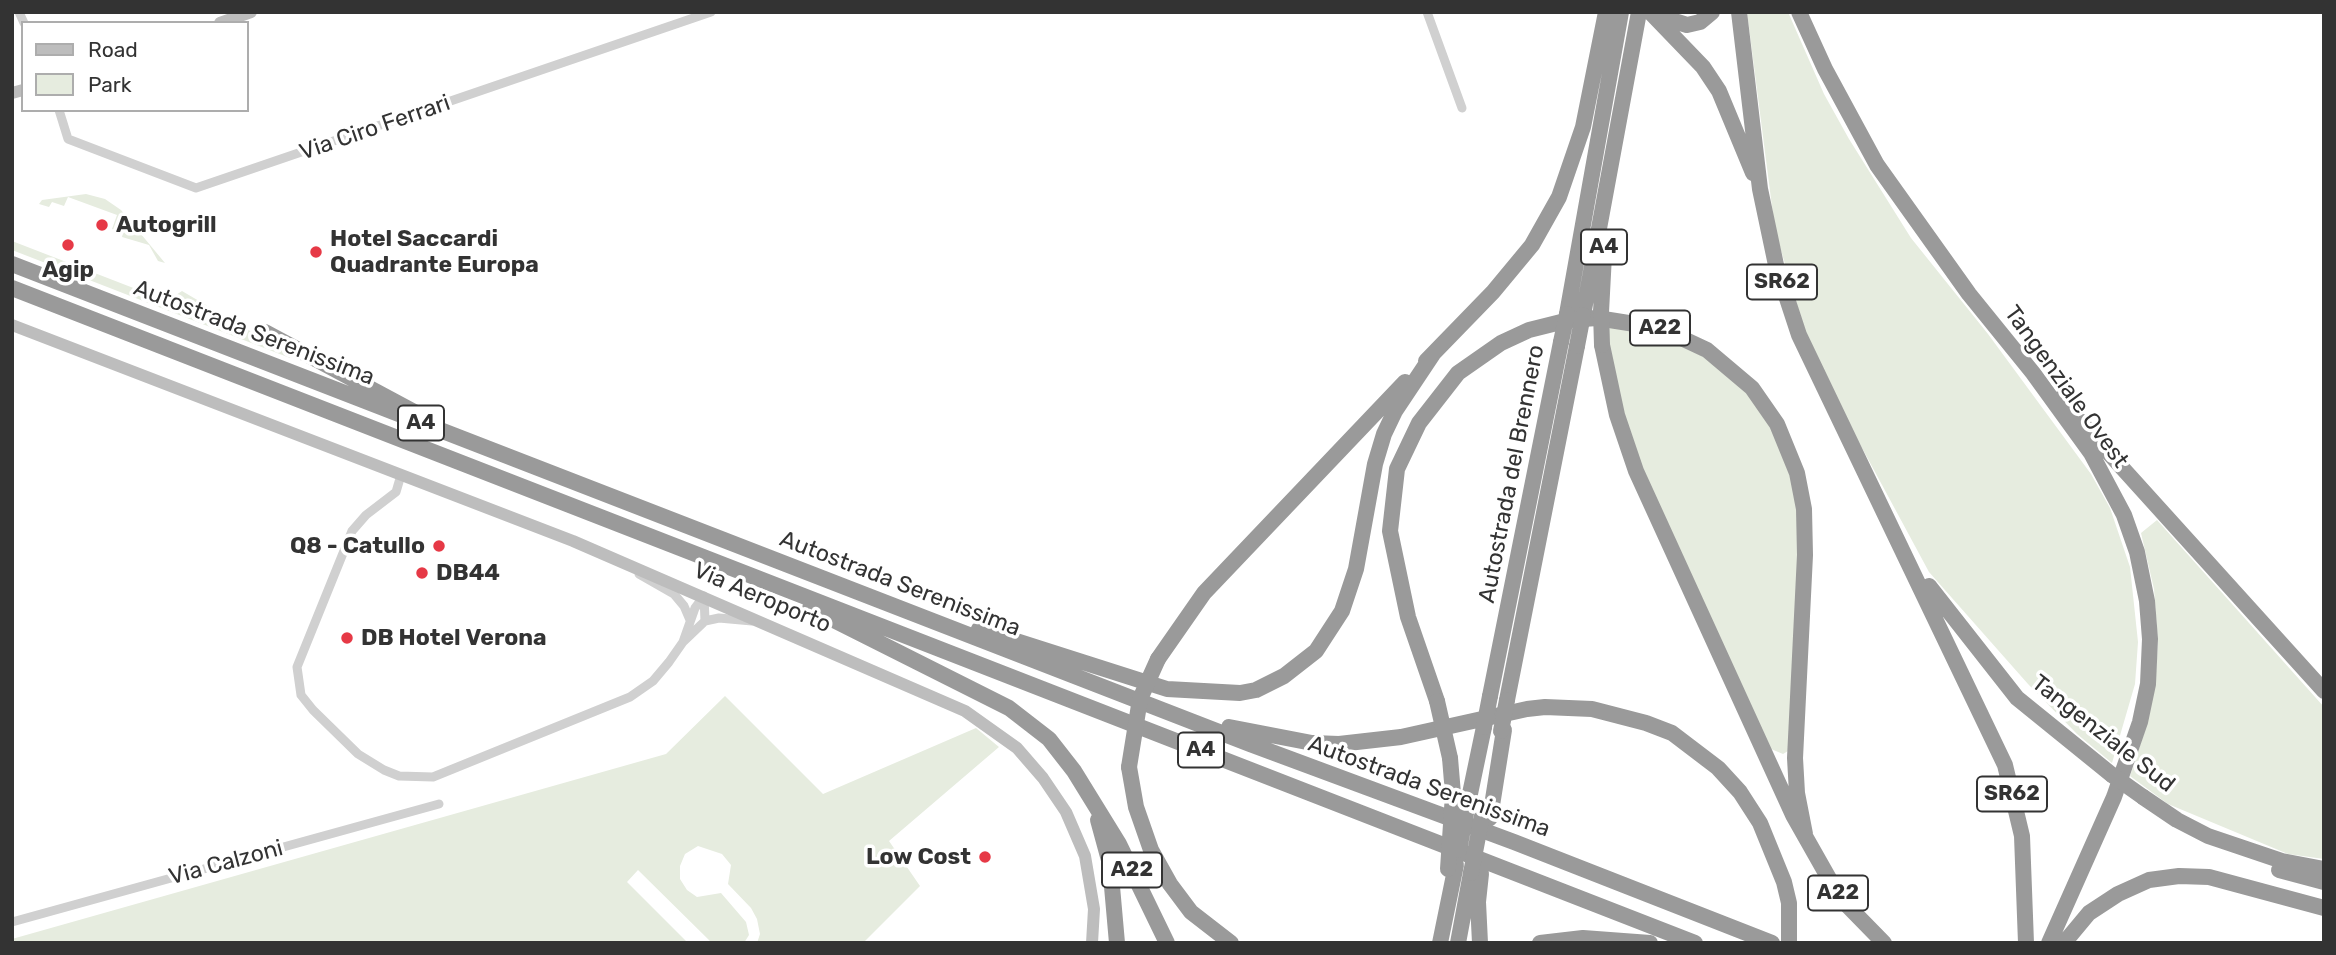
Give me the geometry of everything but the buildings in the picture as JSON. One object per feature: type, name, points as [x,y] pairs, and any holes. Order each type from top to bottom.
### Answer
[{"type":"highway","points":[[1231,943],[1191,912],[1170,884],[1147,839],[1136,807],[1129,767],[1140,699],[1158,659],[1204,593],[1493,292],[1532,245],[1559,197],[1583,127],[1606,12]]},
{"type":"highway","name":"Autostrada del Brennero","points":[[1452,867],[1575,314],[1621,12]]},
{"type":"highway","name":"Autostrada del Brennero","points":[[1575,314],[1609,182],[1639,12]]},
{"type":"highway","name":"SR62","points":[[1712,12],[1700,22],[1687,25],[1650,12],[1703,67],[1719,91],[1760,188]]},
{"type":"highway","name":"SR62","points":[[1739,12],[1760,188],[1776,265],[1799,335],[1909,559],[2005,765],[2022,836],[2026,943]]},
{"type":"highway","name":"Tangenziale Ovest","points":[[1799,12],[1825,69],[1877,165],[1969,294],[2033,373],[2091,453],[2124,515],[2147,601],[2150,639],[2148,684],[2129,760],[2049,943]]},
{"type":"highway","name":"A4","points":[[1602,345],[1601,312],[1609,182]]},
{"type":"highway","name":"Autostrada Serenissima","points":[[12,264],[830,582],[1772,943]]},
{"type":"highway","name":"Autostrada Serenissima","points":[[12,288],[1695,943]]},
{"type":"highway","name":"A22","points":[[1452,867],[1453,794],[1450,758],[1437,701],[1408,617],[1390,531],[1397,469],[1434,398],[1458,373],[1501,343],[1530,330],[1569,320],[1597,318],[1660,328],[1707,350],[1752,388],[1777,424],[1797,473],[1804,509],[1805,555],[1795,758],[1797,793],[1805,834]]},
{"type":"highway","points":[[265,332],[402,404],[446,433]]},
{"type":"highway","name":"Autostrada del Brennero","points":[[1476,874],[1569,344]]},
{"type":"highway","name":"A22","points":[[1602,345],[1617,415],[1636,471],[1793,815],[1840,898],[1884,943]]},
{"type":"highway","points":[[830,582],[1069,656],[1167,690],[1224,694],[1256,690],[1302,663],[1334,627],[1356,569],[1374,464],[1384,434],[1395,411],[1433,354]]},
{"type":"highway","points":[[2033,373],[2074,412],[2324,691]]},
{"type":"highway","name":"A4","points":[[708,558],[948,675],[1009,708],[1049,739],[1093,800]]},
{"type":"highway","name":"Tangenziale Sud","points":[[1909,559],[2017,698],[2112,775],[2177,820],[2244,850],[2324,869]]},
{"type":"highway","points":[[1162,710],[1261,735],[1311,743],[1401,737],[1536,708],[1591,709],[1646,723],[1672,733],[1700,752],[1740,792],[1774,850],[1789,904],[1789,939]]},
{"type":"highway","name":"A22","points":[[1093,800],[1110,864],[1117,943]]},
{"type":"highway","name":"A22","points":[[1093,800],[1119,844],[1167,943]]},
{"type":"highway","points":[[2177,820],[2217,846],[2256,862],[2324,882]]},
{"type":"highway","points":[[1441,936],[1452,867]]},
{"type":"highway","points":[[1458,943],[1476,874]]},
{"type":"highway","points":[[1476,874],[1480,943]]},
{"type":"highway","points":[[2064,943],[2089,913],[2118,894],[2149,880],[2179,876],[2209,877],[2324,908]]},
{"type":"highway","points":[[1539,943],[1583,938],[1650,943]]},
{"type":"street","points":[[226,21],[251,12]]},
{"type":"street","name":"Via Ciro Ferrari","points":[[60,112],[68,139],[196,188],[712,12]]},
{"type":"street","points":[[1427,12],[1462,108]]},
{"type":"street","name":"Via Aeroporto","points":[[12,325],[614,558],[965,711],[1017,748],[1043,778],[1066,812],[1085,856],[1094,909],[1092,943]]},
{"type":"street","points":[[401,475],[396,492],[366,515],[352,531],[297,667],[301,695],[313,710],[369,762],[399,776],[433,777],[630,697],[653,681],[683,642],[705,621],[761,621]]},
{"type":"street","points":[[614,558],[674,594],[684,606],[690,620]]},
{"type":"street","points":[[683,642],[690,620],[704,596]]},
{"type":"street","points":[[704,596],[705,621]]},
{"type":"street","name":"Via Calzoni","points":[[12,922],[439,804]]},
{"type":"green space","points":[[1747,12],[1788,12],[1824,94],[1911,238],[1988,334],[2091,474],[2110,508],[2130,567],[2138,642],[2135,684],[2112,763],[2077,734],[2028,684],[1929,572],[1834,396],[1805,332],[1775,230]]},
{"type":"green space","points":[[86,194],[105,199],[121,210],[165,263],[158,261],[149,245],[122,237],[123,233],[112,229],[117,215],[68,197],[64,206],[52,202],[49,207],[39,204],[42,200]]},
{"type":"green space","points":[[12,241],[167,301],[182,291],[291,355],[290,358],[12,250]]},
{"type":"green space","points":[[1608,324],[1655,332],[1699,351],[1740,383],[1769,420],[1793,480],[1799,533],[1788,751],[1783,754],[1771,749],[1642,473],[1611,372]]},
{"type":"green space","points":[[2157,520],[2324,707],[2324,859],[2288,854],[2168,804],[2130,776],[2146,727],[2155,687],[2158,642],[2154,589],[2141,533]]},
{"type":"green space","points":[[725,696],[823,794],[976,728],[999,747],[889,841],[920,886],[863,943],[757,943],[760,934],[757,919],[751,908],[728,884],[731,865],[722,854],[698,846],[685,854],[680,866],[680,879],[687,890],[697,897],[721,893],[746,922],[749,935],[744,943],[712,943],[638,870],[627,882],[688,943],[12,943],[12,939],[666,754]]},
{"type":"place","name":"Autogrill","points":[[102,225]]},
{"type":"place","name":"Agip","points":[[68,245]]},
{"type":"place","name":"Hotel Saccardi Quadrante Europa","points":[[316,252]]},
{"type":"place","name":"Q8 - Catullo","points":[[439,546]]},
{"type":"place","name":"DB44","points":[[422,573]]},
{"type":"place","name":"DB Hotel Verona","points":[[347,638]]},
{"type":"place","name":"Low Cost","points":[[985,857]]}]
